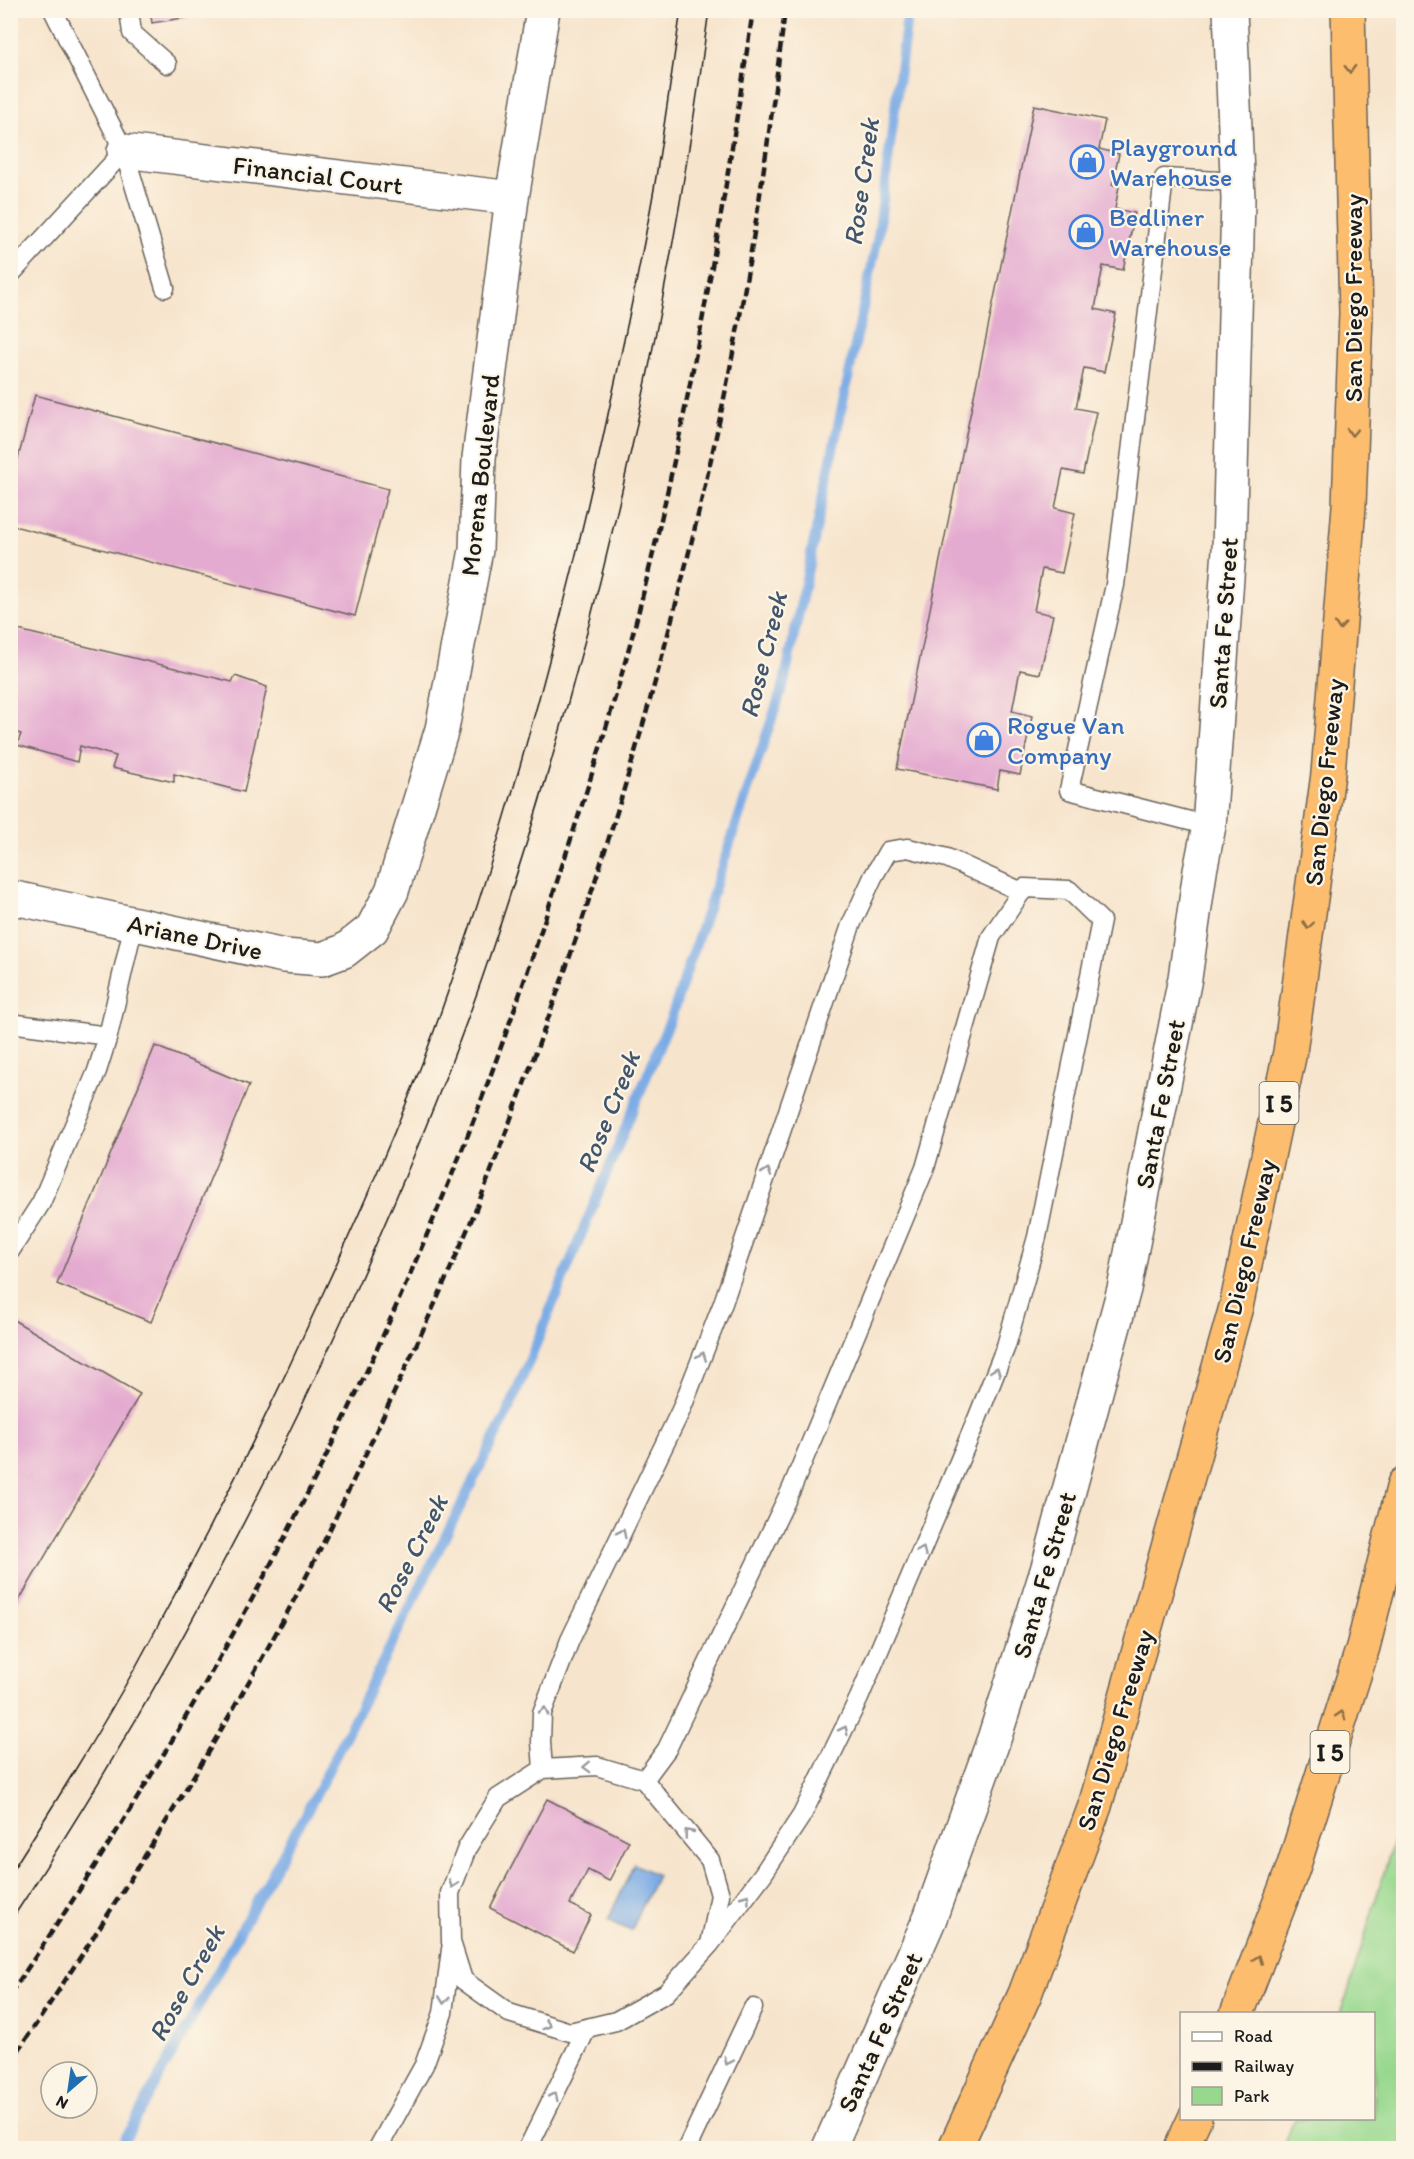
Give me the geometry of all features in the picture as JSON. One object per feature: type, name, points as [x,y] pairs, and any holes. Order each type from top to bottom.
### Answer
[{"type":"highway","name":"San Diego Freeway","points":[[955,2148],[1025,1994],[1095,1806],[1236,1307],[1290,1052],[1328,774],[1349,506],[1356,313],[1348,10]]},
{"type":"highway","name":"I 5","points":[[1237,2012],[1293,1868],[1363,1647],[1404,1484]]},
{"type":"highway","points":[[1181,2148],[1194,2120]]},
{"type":"street","name":"Morena Boulevard","points":[[372,929],[392,891],[442,729],[476,550],[479,458],[512,198],[543,10]]},
{"type":"street","name":"Santa Fe Street","points":[[829,2148],[930,1918],[995,1736],[1049,1564],[1124,1289],[1185,978],[1200,871],[1209,826],[1229,550],[1237,182],[1230,10]]},
{"type":"street","name":"Financial Court","points":[[124,151],[512,198]]},
{"type":"street","name":"Ariane Drive","points":[[10,897],[284,956],[322,959],[344,951],[372,929]]},
{"type":"lane","points":[[53,10],[124,151],[165,288]]},
{"type":"lane","points":[[129,10],[132,33],[167,64]]},
{"type":"lane","points":[[10,275],[124,151]]},
{"type":"lane","points":[[1209,826],[1069,790],[1115,585],[1164,178],[1237,182]]},
{"type":"lane","points":[[543,1769],[542,1713],[570,1640],[681,1410],[723,1303],[851,925],[873,877],[888,851],[908,848],[947,858],[1022,892]]},
{"type":"lane","points":[[452,1942],[463,1980],[509,2013],[570,2032],[616,2021],[666,1993],[711,1944],[764,1874],[802,1815],[859,1698],[973,1430],[1006,1346],[1037,1236],[1101,921],[1069,890],[1024,888],[991,937],[925,1168],[791,1490],[667,1749],[644,1780]]},
{"type":"lane","points":[[10,1251],[41,1203],[97,1071],[108,1036],[134,923]]},
{"type":"lane","points":[[10,1023],[108,1036]]},
{"type":"lane","points":[[378,2148],[424,2065],[443,2013],[452,1942],[450,1893],[467,1848],[498,1798],[543,1769],[597,1766],[644,1780],[710,1860],[720,1895],[711,1944]]},
{"type":"lane","points":[[687,2148],[753,2008]]},
{"type":"lane","points":[[528,2148],[587,2028]]},
{"type":"green space","points":[[1403,1809],[1403,2148],[1282,2148],[1295,2120],[1375,2120],[1375,2012],[1340,2012]]},
{"type":"water","points":[[634,1864],[657,1875],[631,1931],[608,1920]]},
{"type":"building","points":[[150,10],[220,10],[220,12],[152,23]]},
{"type":"building","points":[[1034,105],[1105,120],[1099,149],[1119,154],[1112,185],[1119,186],[1115,209],[1135,213],[1123,270],[1103,266],[1095,309],[1116,314],[1104,372],[1084,368],[1076,408],[1096,412],[1083,474],[1063,470],[1055,508],[1075,513],[1062,573],[1042,569],[1034,611],[1053,615],[1040,674],[1020,670],[1012,711],[1032,716],[1020,775],[1000,771],[997,789],[897,769]]},
{"type":"building","points":[[35,395],[388,489],[355,616],[10,525],[10,488]]},
{"type":"building","points":[[10,628],[232,682],[235,676],[267,687],[244,792],[174,774],[174,782],[112,768],[116,756],[80,746],[77,762],[17,745],[21,734],[10,731]]},
{"type":"building","points":[[155,1046],[249,1085],[151,1322],[57,1284]]},
{"type":"building","points":[[10,1318],[140,1394],[10,1616]]},
{"type":"building","points":[[547,1799],[629,1841],[609,1881],[588,1870],[570,1904],[591,1915],[573,1951],[490,1908]]},
{"type":"waterway","name":"Rose Creek","points":[[120,2148],[319,1789],[511,1405],[672,1015],[784,683],[878,236],[908,10]]},
{"type":"tram line","points":[[10,1874],[90,1746],[135,1668],[257,1434],[350,1234],[423,1061],[506,815],[574,565],[644,241],[658,167],[681,10]]},
{"type":"tram line","points":[[10,1922],[106,1770],[152,1692],[239,1533],[318,1371],[392,1209],[473,1005],[525,848],[560,731],[622,492],[671,251],[692,131],[709,10]]},
{"type":"railway","points":[[10,1994],[129,1812],[185,1719],[290,1528],[385,1332],[447,1188],[482,1098],[531,961],[590,781],[625,663],[652,556],[702,323],[753,10]]},
{"type":"railway","points":[[10,2063],[194,1776],[295,1598],[345,1498],[423,1329],[474,1214],[498,1152],[550,1013],[602,861],[648,707],[689,551],[721,415],[743,300],[762,184],[785,10]]},
{"type":"place","name":"Playground Warehouse","points":[[1087,162]]},
{"type":"place","name":"Bedliner Warehouse","points":[[1086,232]]},
{"type":"place","name":"Rogue Van Company","points":[[984,740]]}]
